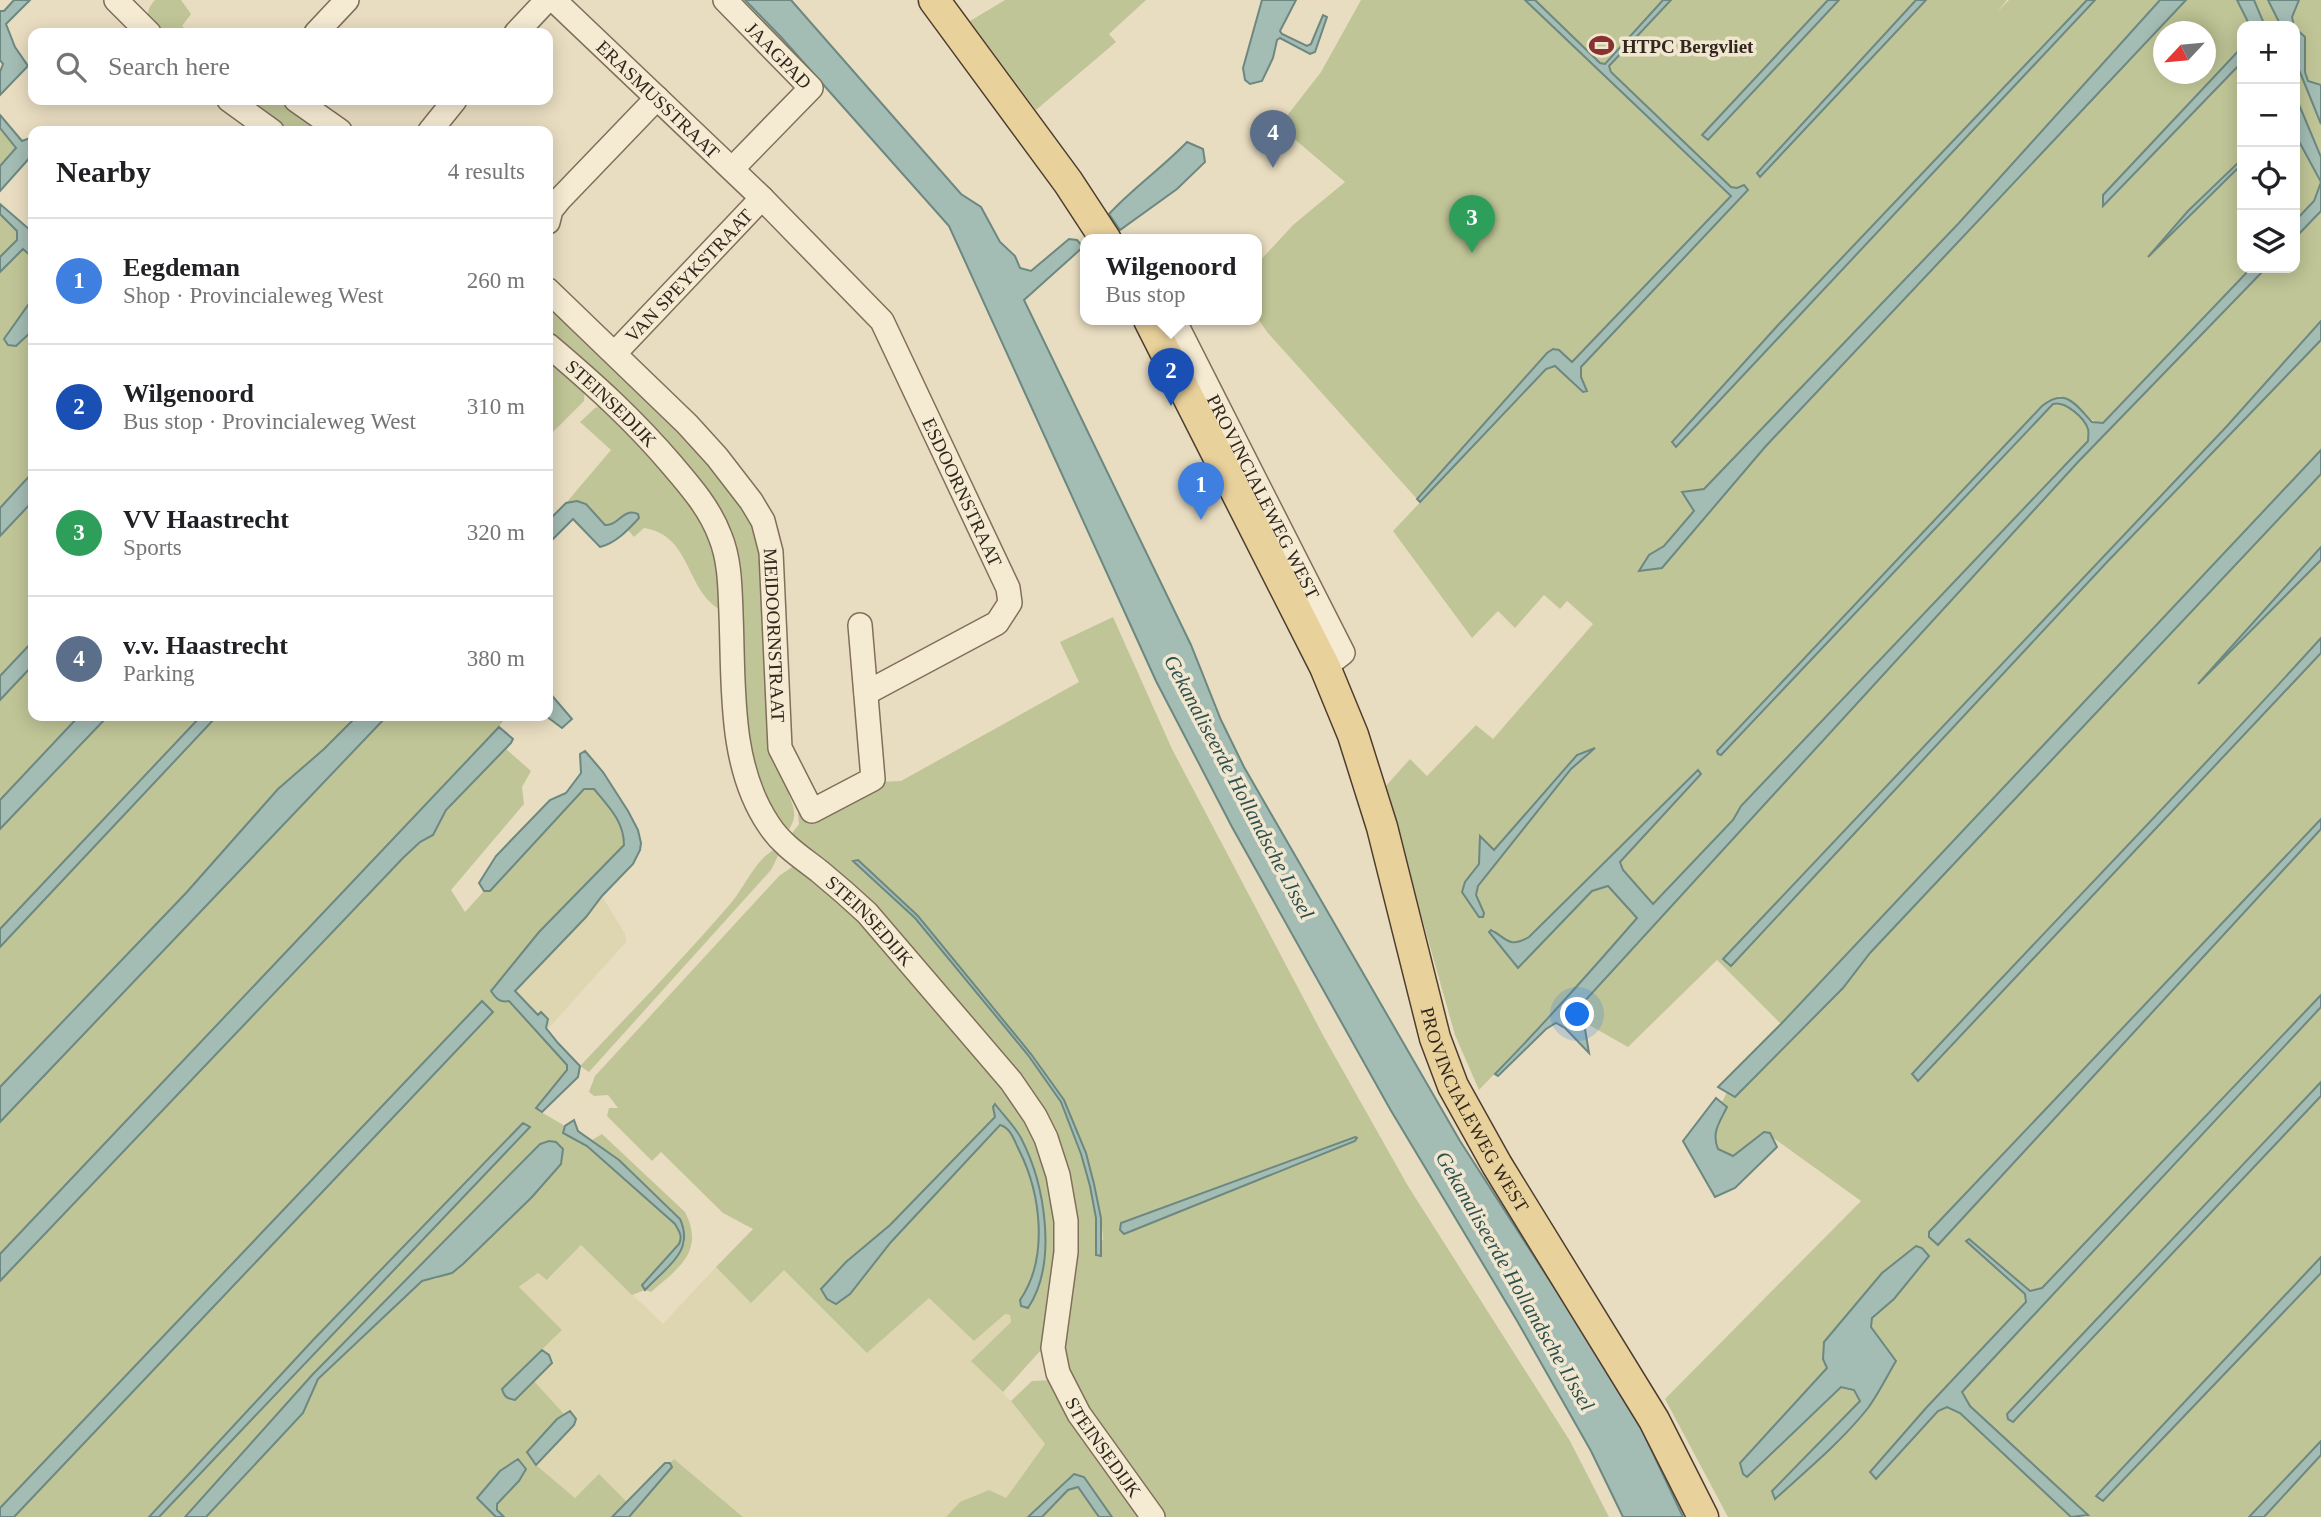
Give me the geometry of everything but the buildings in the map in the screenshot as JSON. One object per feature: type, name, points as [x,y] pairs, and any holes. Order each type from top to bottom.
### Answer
[{"type":"main road","points":[[935,1],[1102,234]]},
{"type":"main road","name":"PROVINCIALEWEG WEST","points":[[1152,325],[1325,667],[1353,735],[1382,827],[1435,1038],[1449,1078],[1490,1153],[1654,1420],[1703,1517]]},
{"type":"street","points":[[321,28],[347,0]]},
{"type":"street","points":[[521,28],[547,0]]},
{"type":"street","name":"ERASMUSSTRAAT","points":[[554,0],[762,198]]},
{"type":"street","name":"JAAGPAD","points":[[725,0],[811,88],[732,169]]},
{"type":"street","points":[[127,4],[145,28]]},
{"type":"street","points":[[553,208],[657,98]]},
{"type":"street","points":[[236,105],[265,126]]},
{"type":"street","points":[[303,105],[333,126]]},
{"type":"street","points":[[434,126],[451,105]]},
{"type":"street","name":"VAN SPEYKSTRAAT","points":[[615,353],[762,198]]},
{"type":"street","name":"ESDOORNSTRAAT","points":[[762,198],[882,321],[1008,588],[1010,603],[997,623],[866,693]]},
{"type":"street","points":[[553,295],[615,353]]},
{"type":"street","name":"PROVINCIALEWEG WEST","points":[[1177,325],[1343,653],[1325,667]]},
{"type":"street","name":"STEINSEDIJK","points":[[553,349],[630,417],[689,485],[715,523],[730,580],[734,698],[741,752],[747,777],[769,825],[793,852],[867,913],[1011,1081],[1035,1116],[1055,1165],[1066,1221],[1066,1252],[1053,1348],[1058,1373],[1079,1414],[1153,1517]]},
{"type":"street","name":"MEIDOORNSTRAAT","points":[[615,353],[709,449],[751,501],[762,521],[771,552],[780,748],[812,811],[873,779],[866,693]]},
{"type":"street","points":[[860,625],[866,693]]},
{"type":"shaded area","points":[[602,896],[625,934],[626,942],[548,1029],[515,991],[586,917]]},
{"type":"shaded area","points":[[581,1245],[663,1324],[716,1267],[751,1302],[784,1269],[823,1307],[929,1298],[1010,1315],[1011,1322],[972,1361],[1011,1401],[1045,1444],[1006,1498],[1023,1517],[743,1517],[674,1459],[665,1463],[627,1502],[599,1475],[575,1498],[536,1465],[574,1426],[570,1411],[564,1414],[534,1381],[552,1363],[546,1351],[542,1350],[562,1330],[519,1288],[538,1273],[548,1280]]},
{"type":"green space","points":[[155,0],[181,0],[191,14],[182,26],[185,28],[153,28],[148,16],[149,8]]},
{"type":"green space","points":[[1005,0],[1146,0],[1109,34],[1116,42],[1036,110],[970,21]]},
{"type":"green space","points":[[1361,0],[1525,0],[1732,196],[1572,362],[1547,353],[1417,499],[1262,324],[1262,259],[1293,225],[1345,182],[1279,126],[1321,72]]},
{"type":"green space","name":"HTPC Bergvliet","points":[[1535,0],[1663,0],[1606,64],[1600,63]]},
{"type":"green space","points":[[1671,0],[1828,0],[1702,135],[1708,140],[1839,0],[1916,0],[1757,173],[1760,176],[1926,0],[2007,0],[1998,11],[2009,0],[2087,0],[1779,324],[1672,442],[1676,447],[2095,0],[2160,0],[1958,224],[1704,489],[1682,492],[1694,511],[1664,546],[1649,555],[1662,568],[1765,447],[2153,35],[2153,84],[2207,84],[2103,195],[2104,205],[2237,67],[2237,164],[2188,211],[2156,248],[2237,169],[2237,273],[2246,273],[2102,423],[2091,419],[2060,396],[2042,406],[1717,751],[1721,754],[2053,404],[2068,407],[2078,415],[2088,429],[2088,441],[1741,806],[1733,820],[1653,905],[1619,862],[1700,775],[1600,866],[1529,937],[1514,942],[1505,940],[1493,929],[1489,932],[1518,967],[1592,891],[1608,886],[1638,918],[1479,1090],[1455,1035],[1385,787],[1410,759],[1427,776],[1476,725],[1493,739],[1593,624],[1567,601],[1560,609],[1544,595],[1515,628],[1498,611],[1472,638],[1393,531],[1546,369],[1554,366],[1583,391],[1581,367],[1748,190],[1731,187],[1611,72],[1609,66]],"holes":[[[1593,750],[1571,769],[1477,886],[1479,917],[1462,892],[1465,882],[1479,864],[1480,837],[1494,851],[1577,755]]]},
{"type":"green space","points":[[2186,0],[2237,0],[2248,21],[2237,21],[2237,52],[2216,75],[2216,21],[2166,21]]},
{"type":"green space","points":[[2254,0],[2268,0],[2278,21],[2263,21]]},
{"type":"green space","points":[[2299,0],[2321,0],[2321,85],[2308,81],[2305,72],[2305,37],[2300,32],[2300,21],[2292,21],[2291,17]]},
{"type":"green space","points":[[2300,72],[2321,124],[2321,157],[2300,107]]},
{"type":"green space","points":[[244,105],[293,105],[323,126],[274,126]]},
{"type":"green space","points":[[0,128],[17,148],[0,166]]},
{"type":"green space","points":[[2300,143],[2321,182],[2314,201],[2300,216]]},
{"type":"green space","points":[[2321,211],[2321,321],[2227,426],[1723,959],[1731,965],[2108,561],[2321,340],[2321,451],[1781,1024],[1717,960],[1628,1047],[1582,1021],[1580,1005],[2078,462],[2261,273],[2300,273],[2300,233]]},
{"type":"green space","points":[[0,214],[17,231],[17,240],[0,257]]},
{"type":"green space","points":[[23,248],[28,253],[28,305],[4,339],[28,334],[28,477],[0,508],[0,272]]},
{"type":"green space","points":[[553,303],[721,470],[759,536],[793,792],[789,795],[794,811],[793,820],[785,834],[751,775],[726,537],[553,345]]},
{"type":"green space","points":[[553,355],[585,384],[584,401],[553,432]]},
{"type":"green space","points":[[607,404],[710,526],[727,615],[701,591],[677,547],[668,539],[658,532],[644,528],[634,537],[628,530],[639,518],[627,512],[615,524],[605,525],[584,505],[566,503],[611,450],[580,422],[595,408]]},
{"type":"green space","points":[[2321,474],[2321,547],[2213,669],[2321,560],[2321,638],[2227,742],[2006,972],[1918,1081],[2321,653],[2321,819],[1929,1232],[1939,1245],[2321,829],[2321,995],[2042,1288],[2030,1291],[1967,1241],[2025,1294],[2026,1302],[1926,1408],[1938,1411],[1947,1407],[1960,1413],[2071,1517],[1728,1517],[1665,1399],[1861,1201],[1770,1133],[1764,1132],[1733,1156],[1718,1149],[1715,1137],[1727,1107],[1722,1102],[1727,1092],[1735,1097],[1805,1027],[1870,953]]},
{"type":"green space","points":[[28,506],[28,721],[74,721],[0,800],[0,536]]},
{"type":"green space","points":[[1113,617],[1172,749],[1324,1037],[1408,1186],[1570,1441],[1609,1517],[1158,1517],[1060,1365],[1070,1252],[1050,1136],[790,836],[799,824],[797,801],[878,782],[901,781],[1079,682],[1060,642]],"holes":[[[858,860],[918,916],[1031,1054],[1064,1100],[1086,1153],[1101,1218],[1103,1239],[1096,1255],[1096,1218],[1090,1186],[1061,1102],[1028,1055],[915,918],[854,862]]]},
{"type":"green space","points":[[103,721],[196,721],[0,929],[0,829]]},
{"type":"green space","points":[[212,721],[352,721],[278,789],[186,893],[0,1087],[0,947]]},
{"type":"green space","points":[[382,721],[503,721],[0,1254],[0,1122]]},
{"type":"green space","points":[[505,748],[531,771],[522,787],[524,804],[451,890],[465,912],[484,891],[490,891],[584,789],[593,789],[609,808],[621,828],[624,844],[539,932],[491,991],[509,1001],[567,1065],[567,1070],[536,1109],[565,1126],[564,1133],[587,1146],[675,1224],[681,1240],[672,1253],[685,1243],[680,1219],[619,1160],[592,1140],[602,1134],[685,1212],[692,1238],[686,1258],[651,1292],[645,1290],[632,1295],[581,1245],[547,1280],[538,1273],[519,1287],[562,1330],[502,1389],[515,1400],[534,1381],[564,1414],[527,1452],[536,1465],[575,1498],[599,1474],[627,1502],[612,1517],[504,1517],[497,1510],[497,1504],[519,1481],[477,1498],[496,1517],[206,1517],[303,1413],[318,1380],[422,1281],[436,1279],[463,1264],[532,1197],[561,1164],[540,1144],[313,1374],[185,1517],[159,1517],[529,1128],[524,1123],[314,1339],[149,1517],[14,1517],[492,1013],[482,1002],[0,1508],[0,1281],[403,858],[420,841],[433,835],[446,810]]},
{"type":"green space","points":[[775,849],[779,854],[771,870],[589,1072],[580,1066],[694,945],[731,903],[751,873]]},
{"type":"green space","points":[[795,865],[841,895],[1030,1118],[1061,1217],[1046,1341],[1003,1392],[971,1361],[1011,1322],[1010,1315],[1005,1314],[974,1341],[929,1298],[867,1353],[784,1270],[751,1303],[716,1267],[753,1229],[723,1213],[661,1152],[652,1161],[607,1116],[609,1108],[618,1108],[608,1095],[594,1096],[589,1092],[595,1076],[779,876]],"holes":[[[1002,1113],[1017,1131],[1029,1153],[1044,1207],[1044,1263],[1038,1287],[1028,1308],[1020,1301],[1035,1265],[1039,1226],[1037,1206],[1033,1186],[1019,1149],[1010,1132],[1000,1125],[891,1242],[850,1294],[822,1289],[846,1262],[890,1225],[995,1117]]]},
{"type":"green space","points":[[2321,1007],[2321,1082],[2007,1414],[2013,1422],[2321,1096],[2321,1257],[2096,1496],[2103,1501],[2321,1273],[2321,1441],[2249,1517],[2086,1517],[2088,1515],[1970,1406],[1962,1392]]},
{"type":"green space","points":[[1053,1380],[1148,1517],[1112,1517],[1084,1477],[1074,1474],[1028,1517],[946,1517],[960,1502],[989,1490],[1006,1498],[1045,1444],[1011,1401],[1032,1381]]},
{"type":"green space","points":[[2321,1455],[2321,1517],[2264,1517]]},
{"type":"green space","points":[[674,1459],[743,1517],[629,1517],[672,1467],[670,1463]]},
{"type":"green space","points":[[1078,1487],[1099,1517],[1042,1517],[1068,1490]]},
{"type":"water","points":[[14,0],[30,0],[6,24],[15,47],[28,66],[0,95],[0,72],[3,64],[0,60],[0,11],[4,11]]},
{"type":"water","name":"Gekanaliseerde Hollandsche IJssel","points":[[745,0],[791,0],[961,194],[981,207],[1000,242],[1015,256],[1020,268],[1031,271],[1069,239],[1077,240],[1080,244],[1080,250],[1024,300],[1191,645],[1221,720],[1244,767],[1460,1141],[1641,1428],[1683,1517],[1623,1517],[1591,1451],[1516,1319],[1390,1109],[1232,827],[1156,681],[949,226]]},
{"type":"water","points":[[1262,0],[1296,0],[1280,31],[1307,46],[1311,44],[1323,15],[1327,17],[1315,52],[1310,54],[1280,38],[1262,81],[1250,84],[1245,80],[1243,68]]},
{"type":"water","points":[[1525,0],[1535,0],[1600,63],[1605,64],[1663,0],[1671,0],[1609,66],[1611,72],[1731,187],[1744,185],[1748,190],[1581,367],[1581,377],[1587,391],[1583,392],[1555,366],[1546,369],[1420,502],[1417,499],[1547,353],[1553,349],[1559,350],[1572,362],[1731,196]]},
{"type":"water","points":[[1828,0],[1839,0],[1708,140],[1702,135]]},
{"type":"water","points":[[1916,0],[1926,0],[1760,177],[1757,173]]},
{"type":"water","points":[[2087,0],[2095,0],[1676,447],[1672,442],[1779,324]]},
{"type":"water","points":[[2160,0],[2186,0],[2166,21],[2153,21],[2153,35],[1765,447],[1662,568],[1639,571],[1649,555],[1664,546],[1694,511],[1682,492],[1704,489],[1958,224]]},
{"type":"water","points":[[2237,0],[2254,0],[2263,21],[2248,21]]},
{"type":"water","points":[[2268,0],[2299,0],[2293,21],[2278,21]]},
{"type":"water","points":[[2300,32],[2305,37],[2305,72],[2308,81],[2321,85],[2321,124],[2300,72]]},
{"type":"water","points":[[2237,52],[2237,67],[2103,206],[2103,195],[2207,84],[2216,84],[2216,75]]},
{"type":"water","points":[[2300,107],[2321,157],[2321,182],[2300,143]]},
{"type":"water","points":[[0,115],[22,141],[28,139],[28,160],[0,191],[0,166],[16,148],[0,128]]},
{"type":"water","points":[[1187,142],[1203,149],[1205,162],[1177,189],[1120,230],[1109,214]]},
{"type":"water","points":[[2237,164],[2237,169],[2148,257],[2188,211]]},
{"type":"water","points":[[2321,182],[2321,211],[2300,233],[2300,216],[2314,201]]},
{"type":"water","points":[[0,204],[28,228],[28,254],[23,249],[0,272],[0,257],[17,240],[17,231],[0,214]]},
{"type":"water","points":[[2246,273],[2261,273],[2078,462],[1581,1005],[1589,1053],[1565,1028],[1556,1023],[1546,1029],[1498,1076],[1495,1074],[1637,918],[1608,886],[1592,891],[1518,968],[1489,932],[1491,930],[1512,942],[1529,937],[1698,770],[1701,774],[1620,862],[1623,870],[1653,904],[1733,820],[1741,806],[2088,441],[2088,429],[2078,415],[2068,407],[2053,404],[1721,755],[1717,751],[2042,406],[2050,400],[2064,398],[2075,404],[2092,422],[2103,423]]},
{"type":"water","points":[[28,305],[28,335],[16,346],[8,345],[4,339]]},
{"type":"water","points":[[2321,321],[2321,340],[2108,561],[1731,966],[1723,959],[2227,426]]},
{"type":"water","points":[[2321,450],[2321,474],[1870,953],[1843,988],[1735,1097],[1718,1087],[1781,1024]]},
{"type":"water","points":[[28,477],[28,506],[0,536],[0,508]]},
{"type":"water","points":[[577,501],[586,504],[605,525],[614,523],[628,513],[638,514],[639,518],[616,539],[600,547],[573,519],[553,539],[553,516],[566,503]]},
{"type":"water","points":[[2321,547],[2321,560],[2198,684]]},
{"type":"water","points":[[2321,638],[2321,653],[1918,1081],[1912,1074]]},
{"type":"water","points":[[28,646],[28,670],[0,700],[0,676]]},
{"type":"water","points":[[553,697],[572,719],[562,728],[553,721]]},
{"type":"water","points":[[74,721],[103,721],[0,829],[0,800]]},
{"type":"water","points":[[196,721],[212,721],[0,947],[0,929]]},
{"type":"water","points":[[352,721],[382,721],[0,1122],[0,1087],[186,893],[278,789]]},
{"type":"water","points":[[499,727],[513,739],[511,743],[446,810],[433,835],[420,842],[403,858],[0,1281],[0,1254]]},
{"type":"water","points":[[1595,748],[1571,769],[1478,886],[1476,895],[1484,913],[1483,917],[1479,917],[1462,892],[1465,882],[1479,864],[1480,836],[1494,850],[1577,755]]},
{"type":"water","points":[[585,751],[603,772],[628,811],[638,830],[641,843],[633,864],[515,991],[538,1015],[541,1012],[548,1019],[546,1028],[580,1066],[578,1077],[542,1112],[536,1108],[567,1070],[567,1065],[509,1001],[500,1001],[491,991],[539,932],[624,845],[621,829],[614,814],[594,789],[584,789],[490,891],[484,891],[479,883],[496,856],[550,800],[566,793],[581,773],[580,754]]},
{"type":"water","points":[[2321,819],[2321,829],[1938,1245],[1929,1237],[1929,1232]]},
{"type":"water","points":[[858,860],[918,916],[1031,1054],[1064,1100],[1086,1153],[1094,1184],[1101,1218],[1101,1256],[1096,1255],[1096,1218],[1090,1186],[1061,1102],[1028,1055],[915,918],[853,861]]},
{"type":"water","points":[[2321,995],[2321,1007],[1962,1392],[1970,1406],[2088,1515],[2071,1517],[1960,1413],[1947,1407],[1938,1411],[1876,1479],[1870,1472],[2026,1302],[2025,1294],[1966,1241],[1969,1239],[2030,1291],[2042,1288]]},
{"type":"water","points":[[482,1001],[493,1012],[14,1517],[0,1517],[0,1508]]},
{"type":"water","points":[[2321,1082],[2321,1096],[2013,1422],[2008,1419],[2007,1414]]},
{"type":"water","points":[[1716,1098],[1727,1107],[1716,1132],[1718,1149],[1733,1156],[1764,1132],[1770,1133],[1777,1147],[1735,1188],[1715,1197],[1683,1141]]},
{"type":"water","points":[[995,1104],[1021,1138],[1042,1200],[1045,1223],[1043,1269],[1028,1308],[1021,1306],[1020,1300],[1035,1265],[1039,1226],[1037,1206],[1027,1167],[1014,1138],[1000,1125],[891,1242],[850,1294],[836,1304],[827,1299],[821,1289],[846,1262],[890,1225],[995,1117]]},
{"type":"water","points":[[574,1120],[578,1131],[619,1160],[680,1219],[684,1231],[681,1250],[645,1290],[642,1285],[679,1244],[679,1231],[675,1224],[587,1146],[563,1133],[565,1126]]},
{"type":"water","points":[[523,1123],[530,1127],[159,1517],[149,1517],[314,1339]]},
{"type":"water","points":[[1355,1137],[1355,1141],[1124,1234],[1120,1230],[1121,1223]]},
{"type":"water","points":[[556,1142],[563,1149],[561,1164],[532,1197],[452,1273],[422,1281],[318,1379],[303,1413],[206,1517],[185,1517],[313,1374],[540,1144]]},
{"type":"water","points":[[1916,1246],[1929,1256],[1894,1299],[1872,1318],[1871,1327],[1896,1361],[1858,1420],[1775,1499],[1772,1491],[1860,1401],[1854,1390],[1841,1387],[1747,1477],[1743,1474],[1740,1463],[1827,1368],[1823,1359],[1824,1342],[1882,1273]]},
{"type":"water","points":[[2321,1257],[2321,1273],[2103,1501],[2096,1496]]},
{"type":"water","points":[[542,1350],[549,1355],[552,1363],[515,1400],[507,1397],[502,1389]]},
{"type":"water","points":[[570,1411],[576,1419],[574,1425],[536,1465],[527,1452],[557,1419]]},
{"type":"water","points":[[2321,1441],[2321,1455],[2264,1517],[2249,1517]]},
{"type":"water","points":[[518,1459],[526,1469],[519,1481],[497,1504],[497,1510],[504,1517],[496,1517],[477,1498],[500,1471]]},
{"type":"water","points":[[665,1463],[670,1463],[672,1467],[629,1517],[612,1517]]},
{"type":"water","points":[[1074,1474],[1084,1477],[1112,1517],[1099,1517],[1078,1487],[1068,1490],[1042,1517],[1028,1517]]},
{"type":"place","name":"HTPC Bergvliet","points":[[1602,46]]},
{"type":"place","name":"v.v. Haastrecht","points":[[1273,168]]},
{"type":"place","name":"VV Haastrecht","points":[[1472,253]]},
{"type":"place","name":"Wilgenoord","points":[[1171,406]]},
{"type":"place","name":"Eegdeman","points":[[1201,520]]}]
